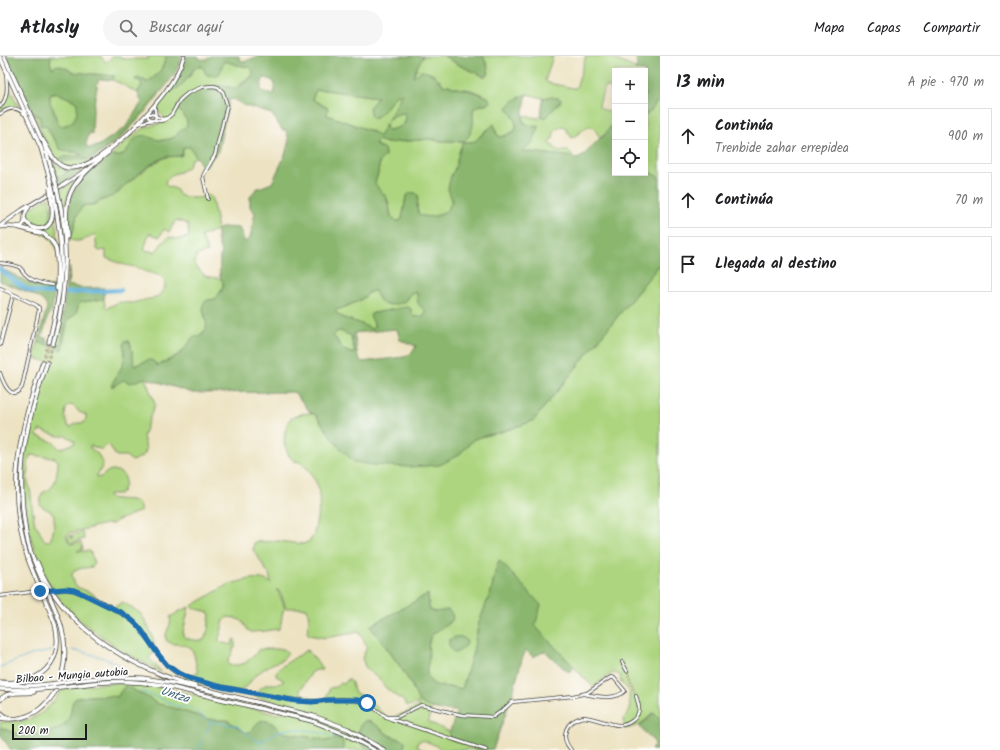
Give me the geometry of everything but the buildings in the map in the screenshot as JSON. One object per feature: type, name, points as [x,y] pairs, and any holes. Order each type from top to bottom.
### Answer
[{"type":"highway","points":[[4,56],[39,139],[53,186],[54,196],[52,218],[48,225],[36,229],[30,226],[24,219]]},
{"type":"highway","points":[[0,57],[49,160],[59,224],[61,268],[56,315],[51,343],[60,311],[65,274],[67,248],[66,209],[69,197],[78,180],[100,159]]},
{"type":"highway","points":[[39,139],[57,162],[65,167],[71,168],[88,163],[107,151],[131,131]]},
{"type":"highway","points":[[54,196],[63,222],[65,274]]},
{"type":"highway","points":[[16,227],[44,234],[55,246],[57,263],[56,315]]},
{"type":"highway","points":[[0,682],[21,682],[39,675],[51,663],[57,647],[57,631],[55,624],[32,569],[24,542],[18,512],[17,492],[18,459],[23,427],[34,389],[45,362],[23,449],[21,470],[23,519],[31,553],[63,631],[65,646],[64,667],[58,686],[50,699],[40,710],[14,720],[0,718]]},
{"type":"highway","points":[[17,492],[22,529],[27,547],[44,586]]},
{"type":"highway","points":[[23,515],[33,551],[42,574],[57,599],[75,620],[99,640],[127,659],[160,674],[211,692]]},
{"type":"highway","name":"Bilbao - Mungia autobia","points":[[0,685],[52,686],[110,676],[142,678],[211,692],[330,721],[348,729],[385,750]]},
{"type":"highway","name":"Bilbao - Mungia autobia","points":[[78,682],[115,681],[142,682],[162,685],[312,721],[347,735],[374,750]]},
{"type":"highway","name":"Bilbao - Mungia autobia","points":[[0,689],[41,690],[52,686]]},
{"type":"highway","points":[[0,700],[5,695],[9,694],[41,690]]},
{"type":"highway","points":[[0,712],[9,718],[24,717]]},
{"type":"main road","points":[[0,226],[22,210],[73,179],[100,159],[131,131],[155,104],[175,78],[184,56]]},
{"type":"main road","points":[[0,226],[22,226],[24,223],[25,212],[30,205]]},
{"type":"main road","points":[[14,216],[20,215],[24,219]]},
{"type":"main road","points":[[14,216],[12,222],[16,227]]},
{"type":"street","points":[[0,107],[4,101],[7,90],[6,70]]},
{"type":"street","points":[[147,113],[148,117],[153,120],[157,122],[163,121],[173,112],[179,101],[188,93],[202,87],[210,86],[218,87],[223,92],[227,105],[215,155],[203,178],[208,199]]},
{"type":"street","points":[[136,125],[156,118],[154,111],[155,104]]},
{"type":"street","points":[[0,114],[14,108],[18,109],[28,118]]},
{"type":"street","points":[[147,113],[156,115],[162,119],[167,118]]},
{"type":"street","points":[[0,263],[18,267],[29,278],[41,284],[52,285]]},
{"type":"street","points":[[0,288],[36,305],[39,310],[22,387],[18,392],[9,391],[7,389],[0,373]]},
{"type":"street","points":[[0,345],[13,295]]},
{"type":"street","points":[[0,596],[66,589],[74,590],[128,617],[139,627],[167,665],[172,670],[184,676],[222,687],[296,701],[312,702],[334,699],[358,700],[367,703],[385,717],[486,750]]},
{"type":"street","points":[[622,662],[627,671]]},
{"type":"street","points":[[385,717],[397,717],[421,705],[462,715],[492,717],[512,702],[584,694],[611,677],[614,678],[625,691],[621,695],[610,698],[584,694]]},
{"type":"street","points":[[571,750],[566,743],[565,736],[567,727],[571,722],[578,718],[584,717],[619,725],[627,724],[637,715],[639,707],[636,696]]},
{"type":"green space","points":[[7,56],[51,56],[50,62],[52,68],[58,65],[67,68],[72,72],[115,76],[112,80],[101,79],[98,81],[93,111],[92,134],[89,133],[86,144],[88,148],[98,146],[125,128],[142,102],[138,94],[142,85],[140,81],[135,79],[139,78],[147,82],[155,77],[160,71],[166,56],[182,56],[171,79],[127,130],[106,148],[87,159],[63,162],[60,158],[82,155],[60,149],[46,125],[41,126],[38,115],[34,115]],"holes":[[[55,92],[77,103],[76,116],[68,124],[59,126],[50,103],[50,95]]]},
{"type":"green space","points":[[51,56],[101,56],[103,60],[107,62],[113,56],[118,56],[124,59],[147,59],[149,58],[147,56],[166,56],[162,68],[155,77],[147,82],[143,79],[140,81],[142,85],[138,93],[112,80],[114,76],[72,72],[62,68],[52,69],[50,62]]},
{"type":"green space","points":[[186,56],[198,56],[200,59],[207,59],[210,56],[239,56],[240,60],[244,62],[259,56],[423,56],[413,77],[421,71],[429,72],[444,86],[448,85],[477,93],[488,97],[490,101],[489,103],[474,108],[472,128],[464,141],[440,141],[430,139],[387,143],[378,140],[375,145],[384,149],[385,156],[380,161],[375,183],[380,191],[386,196],[391,216],[394,220],[400,221],[402,218],[406,197],[412,193],[416,193],[418,195],[417,205],[421,216],[433,216],[444,213],[450,206],[452,200],[448,189],[463,142],[475,141],[494,124],[496,133],[499,137],[515,131],[516,125],[514,119],[507,108],[513,101],[527,94],[523,112],[523,122],[528,125],[539,127],[533,142],[522,151],[573,157],[576,159],[584,155],[600,138],[604,136],[612,124],[612,176],[648,176],[648,170],[660,179],[660,264],[533,421],[498,433],[474,439],[460,454],[440,465],[410,467],[373,465],[354,462],[337,445],[316,415],[311,413],[294,392],[193,393],[145,378],[131,383],[123,380],[112,387],[111,386],[123,363],[125,355],[125,341],[129,341],[131,345],[134,365],[152,360],[157,366],[179,355],[192,338],[201,335],[205,331],[206,321],[203,303],[207,300],[215,299],[222,291],[223,286],[220,277],[220,256],[222,255],[217,239],[217,230],[224,227],[239,228],[245,242],[250,238],[255,213],[250,207],[250,197],[256,189],[272,183],[285,155],[289,140],[286,130],[282,130],[272,114],[243,105],[234,99],[229,100],[218,151],[205,167],[202,166],[190,147],[183,148],[182,155],[160,159],[144,170],[113,196],[93,205],[85,205],[82,207],[77,215],[74,228],[69,239],[67,238],[70,203],[77,186],[82,179],[112,156],[123,155],[136,138],[140,136],[163,140],[176,136],[186,127],[187,124],[185,118],[177,107],[189,94],[207,87],[219,86],[236,88],[250,79],[253,74],[252,69],[250,67],[224,61],[219,74],[210,76],[205,73],[203,67],[196,67],[181,86],[169,91],[180,73]],"holes":[[[265,78],[273,81],[275,85],[274,94],[266,93],[261,90],[263,79]],[[316,90],[378,97],[369,108],[370,115],[374,119],[383,112],[396,95],[402,94],[387,122],[390,118],[404,113],[406,116],[405,123],[400,127],[389,130],[386,129],[386,123],[379,137],[371,131],[327,115],[328,108],[312,99]],[[375,291],[381,302],[389,305],[403,302],[411,293],[417,293],[418,304],[425,311],[424,316],[415,317],[410,308],[406,307],[374,313],[370,316],[374,323],[374,327],[372,329],[344,318],[336,313],[336,310],[359,301],[368,293]],[[397,329],[400,340],[416,346],[412,353],[404,357],[362,362],[358,357],[354,333]],[[340,331],[352,336],[355,353],[348,352],[342,348],[333,336],[336,332]]]},
{"type":"green space","points":[[423,56],[444,56],[483,76],[489,74],[483,56],[553,56],[545,81],[573,88],[576,88],[586,56],[607,56],[635,68],[612,68],[612,91],[611,88],[606,86],[599,106],[602,109],[612,113],[612,124],[606,134],[600,138],[594,128],[591,127],[586,128],[572,138],[564,126],[560,127],[554,132],[553,139],[549,141],[549,143],[560,152],[568,150],[573,157],[522,151],[533,142],[539,127],[526,123],[523,119],[523,115],[537,118],[540,118],[541,116],[544,117],[560,103],[561,99],[552,97],[543,98],[527,94],[512,102],[507,108],[514,119],[516,125],[515,131],[502,137],[498,136],[495,129],[486,130],[474,142],[463,142],[449,188],[452,201],[446,211],[436,216],[421,216],[417,205],[418,195],[406,197],[402,218],[400,221],[397,221],[394,220],[391,215],[388,200],[375,185],[379,163],[384,149],[375,144],[378,140],[387,143],[430,139],[440,141],[464,141],[470,134],[474,108],[485,105],[490,100],[482,94],[471,90],[455,88],[449,85],[445,87],[439,79],[412,78]]},
{"type":"green space","points":[[444,56],[483,56],[488,68],[488,75],[483,76]]},
{"type":"green space","points":[[636,56],[660,56],[660,99],[648,113],[648,68],[637,68]]},
{"type":"green space","points":[[224,61],[251,67],[253,71],[252,76],[236,88],[214,86],[207,87],[186,96],[179,111],[187,121],[186,128],[179,131],[176,136],[166,140],[157,140],[141,136],[123,155],[112,156],[123,144],[138,132],[147,127],[166,122],[165,118],[156,108],[167,92],[173,91],[191,75],[194,69],[197,67],[203,67],[205,73],[219,74]]},
{"type":"green space","points":[[9,87],[19,108],[14,107],[4,109],[0,112],[0,109],[6,99]]},
{"type":"green space","points":[[316,90],[378,97],[370,109],[373,118],[382,112],[396,95],[403,94],[389,119],[398,114],[404,113],[406,120],[402,126],[392,130],[387,130],[386,125],[379,137],[371,131],[327,115],[312,99]]},
{"type":"green space","points":[[55,92],[77,103],[76,116],[71,122],[64,126],[59,126],[50,103],[50,95]]},
{"type":"green space","points":[[159,93],[160,94],[140,118],[117,141],[81,165],[64,165],[55,158],[48,147],[34,115],[37,115],[46,125],[60,149],[82,155],[63,157],[67,160],[86,159],[109,146],[121,136]]},
{"type":"green space","points":[[543,98],[559,98],[561,100],[546,118],[541,116]]},
{"type":"green space","points":[[660,99],[660,179],[648,171],[648,113]]},
{"type":"green space","points":[[186,146],[190,147],[196,157],[191,159],[189,166],[180,172],[173,174],[166,180],[165,184],[176,189],[181,196],[198,198],[207,194],[212,199],[218,229],[201,236],[208,252],[196,255],[195,265],[205,276],[222,279],[222,287],[215,299],[208,300],[203,310],[207,324],[206,329],[200,335],[192,338],[185,348],[173,358],[157,366],[156,363],[146,361],[134,365],[130,342],[125,341],[125,355],[123,363],[112,384],[123,380],[129,382],[145,378],[155,404],[143,436],[146,449],[145,453],[143,456],[132,461],[126,456],[115,455],[108,444],[102,450],[92,446],[90,446],[90,448],[97,453],[103,462],[97,478],[110,470],[117,471],[125,477],[125,484],[122,492],[119,494],[109,494],[108,497],[137,502],[141,511],[116,521],[113,524],[106,524],[69,533],[66,536],[69,542],[68,536],[71,535],[72,539],[72,535],[83,532],[84,539],[70,543],[81,542],[83,549],[77,551],[90,551],[94,563],[92,567],[73,571],[72,576],[75,585],[92,593],[101,601],[113,608],[123,602],[140,613],[150,629],[154,643],[152,654],[148,658],[161,672],[122,651],[83,623],[62,603],[43,572],[32,541],[24,497],[24,468],[29,428],[49,362],[34,358],[38,342],[54,347],[62,313],[90,297],[104,298],[105,306],[107,308],[119,302],[132,303],[158,297],[165,287],[165,280],[161,276],[106,258],[106,250],[99,251],[97,249],[95,234],[79,241],[69,239],[73,232],[77,215],[85,205],[93,205],[118,193],[124,186],[153,164],[166,157],[181,156],[183,149]],"holes":[[[176,220],[188,224],[189,237],[178,239],[169,237],[155,252],[144,250],[149,233],[159,237],[164,229],[169,232]],[[71,405],[79,412],[86,415],[84,423],[77,423],[71,427],[68,426],[65,414],[68,406]],[[40,430],[58,436],[66,436],[74,440],[75,443],[60,449],[53,442],[37,436]],[[30,455],[55,458],[58,461],[54,484],[49,490],[42,493],[40,504],[54,515],[53,534],[49,541],[44,539],[35,525],[30,487],[27,479],[29,471],[28,465]]]},
{"type":"green space","points":[[52,160],[58,166],[65,169],[64,171],[68,172],[60,177],[56,174]]},
{"type":"green space","points":[[84,167],[86,168],[59,185],[56,174],[60,177],[68,172],[64,171],[65,169],[77,169]]},
{"type":"green space","points":[[81,176],[69,191],[65,208],[65,220],[60,191]]},
{"type":"green space","points":[[49,197],[51,211],[50,219],[47,224],[43,226],[33,226],[27,220],[27,215],[30,209]]},
{"type":"green space","points":[[53,202],[58,238],[58,259],[57,249],[48,236],[24,227],[26,225],[35,230],[41,230],[49,226]]},
{"type":"green space","points":[[660,264],[660,718],[653,713],[640,724],[624,729],[624,720],[630,709],[630,692],[621,682],[620,675],[614,673],[611,674],[593,687],[535,626],[499,560],[492,589],[479,622],[473,652],[462,689],[433,684],[427,677],[426,667],[431,637],[435,632],[450,623],[452,618],[452,614],[448,610],[435,612],[430,610],[428,594],[370,626],[407,677],[420,702],[432,708],[429,722],[450,732],[455,741],[482,750],[441,750],[435,745],[422,740],[418,742],[417,745],[419,748],[424,750],[402,750],[405,744],[404,741],[389,735],[368,721],[358,731],[372,750],[343,750],[342,741],[340,738],[325,741],[285,733],[267,721],[259,722],[246,733],[227,720],[208,719],[158,704],[128,687],[124,687],[117,697],[96,696],[75,699],[72,703],[69,718],[66,723],[49,732],[23,735],[16,734],[0,727],[0,722],[22,721],[37,716],[49,706],[63,689],[97,684],[118,683],[148,685],[276,714],[295,707],[254,696],[264,686],[283,682],[283,680],[276,676],[276,672],[307,650],[322,670],[312,672],[301,689],[301,693],[321,701],[325,700],[330,688],[336,687],[340,683],[344,684],[348,679],[352,683],[355,693],[369,700],[388,717],[391,718],[401,715],[414,708],[419,703],[408,706],[406,705],[402,699],[397,697],[385,687],[379,679],[366,669],[362,658],[367,647],[359,632],[325,638],[309,635],[307,632],[309,619],[307,608],[286,608],[281,594],[277,589],[285,608],[279,629],[251,632],[242,621],[235,618],[228,617],[224,621],[219,642],[232,645],[233,640],[235,639],[235,648],[233,648],[228,660],[229,665],[246,663],[258,650],[262,649],[284,649],[288,653],[282,660],[270,665],[257,674],[247,687],[237,692],[181,679],[198,672],[195,658],[190,648],[166,640],[166,634],[171,620],[170,617],[189,607],[183,636],[193,640],[204,640],[208,630],[210,614],[191,607],[193,605],[229,584],[256,579],[266,580],[271,583],[269,574],[253,550],[254,542],[278,541],[303,544],[310,541],[314,534],[320,503],[318,486],[310,471],[300,462],[294,461],[289,456],[284,443],[288,421],[293,417],[311,413],[316,415],[322,424],[460,454],[474,439],[498,433],[533,421]],"holes":[[[460,637],[466,640],[466,645],[460,650],[454,653],[452,651]]]},
{"type":"green space","points":[[70,267],[68,285],[80,288],[104,288],[104,299],[79,303],[75,315],[68,320],[62,350],[38,342],[47,306],[43,301],[32,294],[0,281],[0,271],[4,270],[38,286],[55,286],[52,310],[48,316],[42,337],[47,339],[46,342],[61,344],[64,323],[63,311],[68,270]]},
{"type":"green space","points":[[375,291],[382,302],[390,304],[404,302],[411,293],[417,293],[425,311],[424,316],[415,317],[412,314],[411,309],[373,313],[371,315],[374,327],[372,329],[344,318],[336,313],[336,310],[359,301]]},
{"type":"green space","points":[[340,331],[352,336],[351,339],[355,353],[345,350],[333,335]]},
{"type":"green space","points":[[499,560],[541,605],[535,626],[574,667],[571,671],[567,671],[545,651],[533,657],[526,650],[522,659],[512,696],[493,749],[482,750],[449,738],[457,711],[433,708],[421,703],[417,698],[410,681],[370,626],[428,594],[430,610],[435,612],[448,610],[453,618],[430,638],[427,669],[429,679],[437,685],[462,689],[473,652],[479,622],[492,589]]},
{"type":"green space","points":[[455,637],[462,637],[467,643],[462,650],[454,653],[450,647],[449,640]]},
{"type":"green space","points":[[126,686],[158,704],[208,719],[226,720],[246,733],[259,722],[267,721],[285,733],[325,741],[340,738],[343,741],[343,750],[11,750],[0,734],[0,727],[16,734],[23,735],[42,734],[53,731],[66,723],[70,715],[72,703],[75,699],[96,696],[117,697]]},
{"type":"green space","points":[[653,713],[660,718],[660,750],[651,750],[655,743],[639,726]]},
{"type":"green space","points":[[364,721],[375,724],[390,736],[405,741],[402,750],[372,750],[363,746],[358,733]]},
{"type":"waterway","points":[[0,269],[18,284],[29,290],[55,293]]},
{"type":"waterway","points":[[65,293],[121,290]]},
{"type":"waterway","name":"Untza","points":[[72,650],[107,659],[126,670]]},
{"type":"waterway","name":"Untza","points":[[0,667],[31,655],[52,651]]},
{"type":"waterway","name":"Untza","points":[[140,691],[177,706],[190,708],[211,722],[237,726],[251,736],[266,750]]},
{"type":"waterway","points":[[206,733],[210,723]]},
{"type":"waterway","points":[[257,741],[266,739],[278,731],[292,729],[313,731],[337,737]]},
{"type":"waterway","points":[[199,750],[202,740]]},
{"type":"tunnel","points":[[43,362],[49,342]]},
{"type":"tunnel","points":[[47,363],[53,344]]},
{"type":"tunnel","points":[[627,671],[636,696]]},
{"type":"route","points":[[40,591],[66,589],[74,590],[122,613],[139,627],[162,660],[172,670],[191,679],[222,687],[296,701],[312,702],[328,700],[358,700],[367,703]]}]
